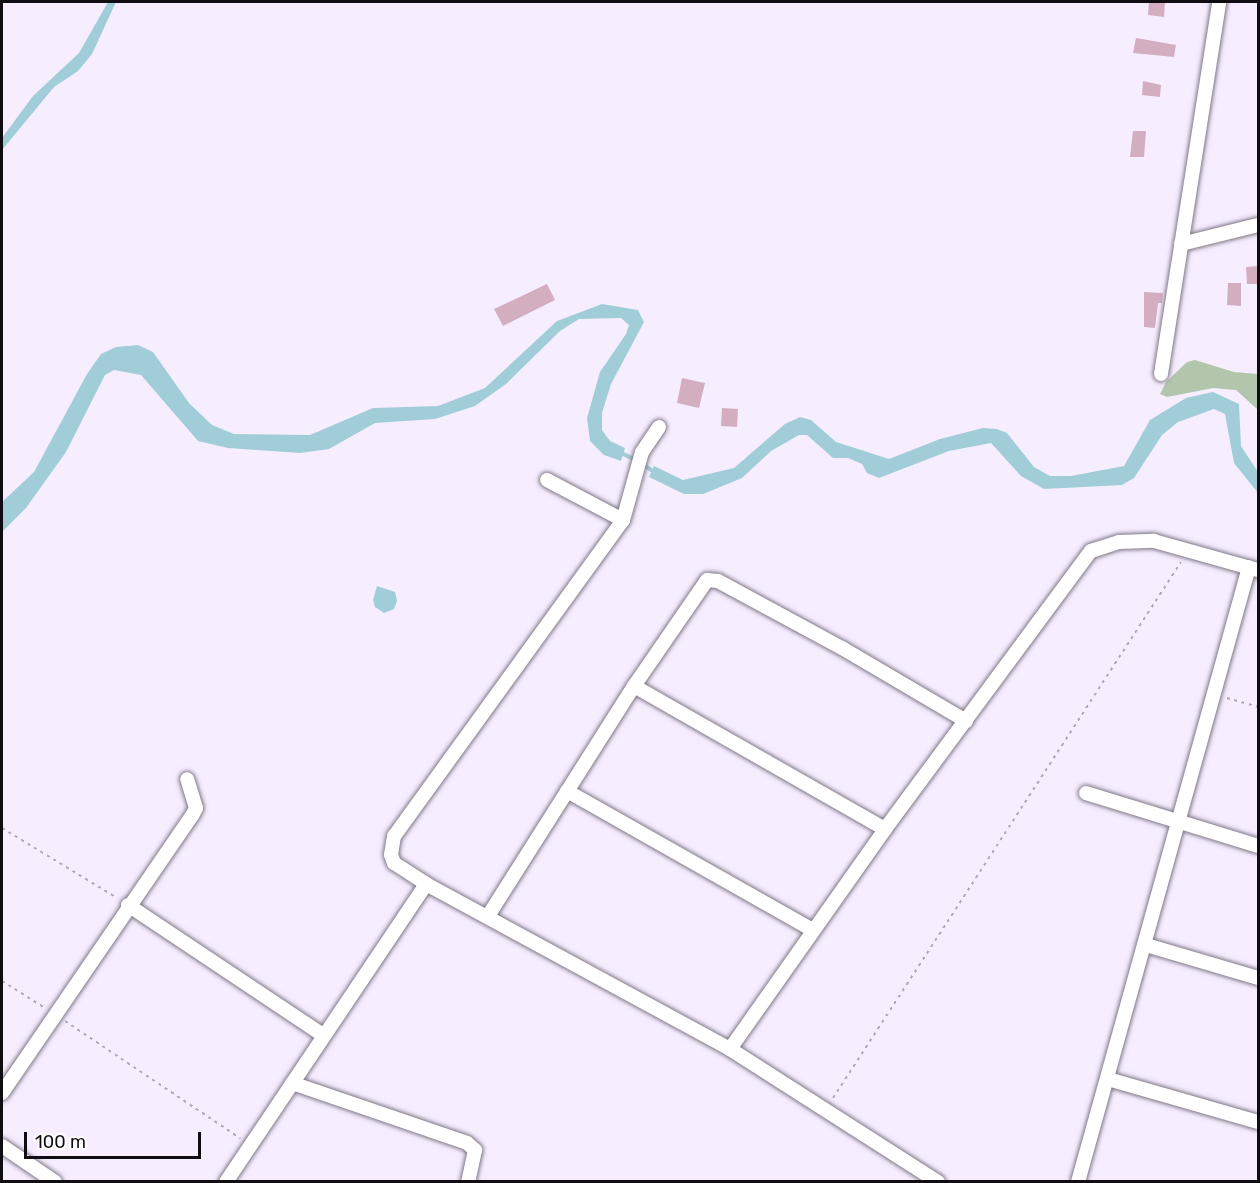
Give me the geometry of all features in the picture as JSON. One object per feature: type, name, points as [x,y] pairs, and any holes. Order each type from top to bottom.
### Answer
[{"type":"street","points":[[1161,374],[1219,2]]},
{"type":"street","points":[[1181,244],[1258,225]]},
{"type":"street","points":[[659,427],[642,452],[634,472],[623,520],[394,836],[390,847],[394,863],[426,884],[730,1049],[938,1182]]},
{"type":"street","points":[[547,480],[623,520]]},
{"type":"street","points":[[730,1049],[792,966],[813,930],[885,829],[1092,551],[1119,542],[1154,541],[1254,568],[1214,695],[1078,1182]]},
{"type":"street","points":[[488,916],[634,686],[704,582],[714,579],[842,648],[966,721]]},
{"type":"street","points":[[634,686],[885,829]]},
{"type":"street","points":[[2,1093],[128,905],[192,816],[196,808],[187,778]]},
{"type":"street","points":[[567,791],[813,930]]},
{"type":"street","points":[[1086,793],[1179,824],[1258,846]]},
{"type":"street","points":[[226,1182],[426,884]]},
{"type":"street","points":[[128,905],[323,1035]]},
{"type":"street","points":[[1146,945],[1258,978]]},
{"type":"street","points":[[1108,1079],[1258,1122]]},
{"type":"street","points":[[292,1083],[468,1143],[475,1150],[468,1182]]},
{"type":"street","points":[[2,1146],[55,1182]]},
{"type":"path","points":[[825,1110],[1189,550]]},
{"type":"path","points":[[1214,695],[1258,707]]},
{"type":"path","points":[[2,828],[128,905]]},
{"type":"path","points":[[2,981],[55,1014],[249,1145]]},
{"type":"green space","points":[[1195,360],[1234,372],[1258,374],[1258,410],[1236,390],[1213,388],[1167,397],[1160,394],[1166,382],[1187,362]]},
{"type":"water","points":[[108,2],[116,2],[92,54],[78,71],[54,87],[2,150],[2,138],[33,96],[79,53]]},
{"type":"water","points":[[602,304],[638,310],[644,322],[611,384],[602,413],[602,430],[610,441],[625,448],[621,461],[604,455],[590,441],[587,418],[600,372],[626,334],[629,325],[621,318],[579,319],[560,331],[506,384],[475,406],[435,419],[375,423],[329,449],[300,453],[228,448],[198,441],[141,375],[114,370],[105,375],[66,452],[26,508],[2,532],[2,502],[34,472],[87,374],[101,354],[116,347],[138,345],[153,352],[189,403],[212,425],[234,434],[310,435],[373,408],[438,406],[485,388],[557,321]]},
{"type":"water","points":[[1213,392],[1239,404],[1241,446],[1258,472],[1258,493],[1234,463],[1225,414],[1214,409],[1178,422],[1162,435],[1134,478],[1122,485],[1044,489],[1021,476],[991,443],[949,451],[879,478],[867,473],[862,464],[848,458],[833,458],[807,435],[799,435],[771,451],[742,478],[703,494],[684,494],[649,477],[654,466],[683,480],[734,468],[785,424],[800,417],[811,420],[836,442],[889,459],[940,439],[983,428],[997,429],[1007,433],[1034,467],[1050,476],[1071,476],[1124,466],[1150,420],[1186,398]]},
{"type":"water","points":[[377,586],[395,592],[397,601],[394,609],[384,613],[375,607],[373,600]]},
{"type":"building","points":[[1149,2],[1165,2],[1164,17],[1148,15]]},
{"type":"building","points":[[1136,38],[1176,45],[1174,57],[1133,53]]},
{"type":"building","points":[[1143,81],[1161,85],[1160,97],[1142,95]]},
{"type":"building","points":[[1133,131],[1146,131],[1144,157],[1130,157]]},
{"type":"building","points":[[1258,266],[1258,284],[1247,284],[1246,267]]},
{"type":"building","points":[[1228,283],[1241,283],[1241,306],[1227,305]]},
{"type":"building","points":[[547,284],[555,300],[503,326],[494,309]]},
{"type":"building","points":[[1144,292],[1163,293],[1162,303],[1158,303],[1155,328],[1144,327]]},
{"type":"building","points":[[682,378],[705,383],[699,408],[677,403]]},
{"type":"building","points":[[722,408],[738,409],[737,427],[721,426]]},
{"type":"waterway","points":[[621,453],[636,460]]},
{"type":"waterway","points":[[642,464],[656,473]]}]
